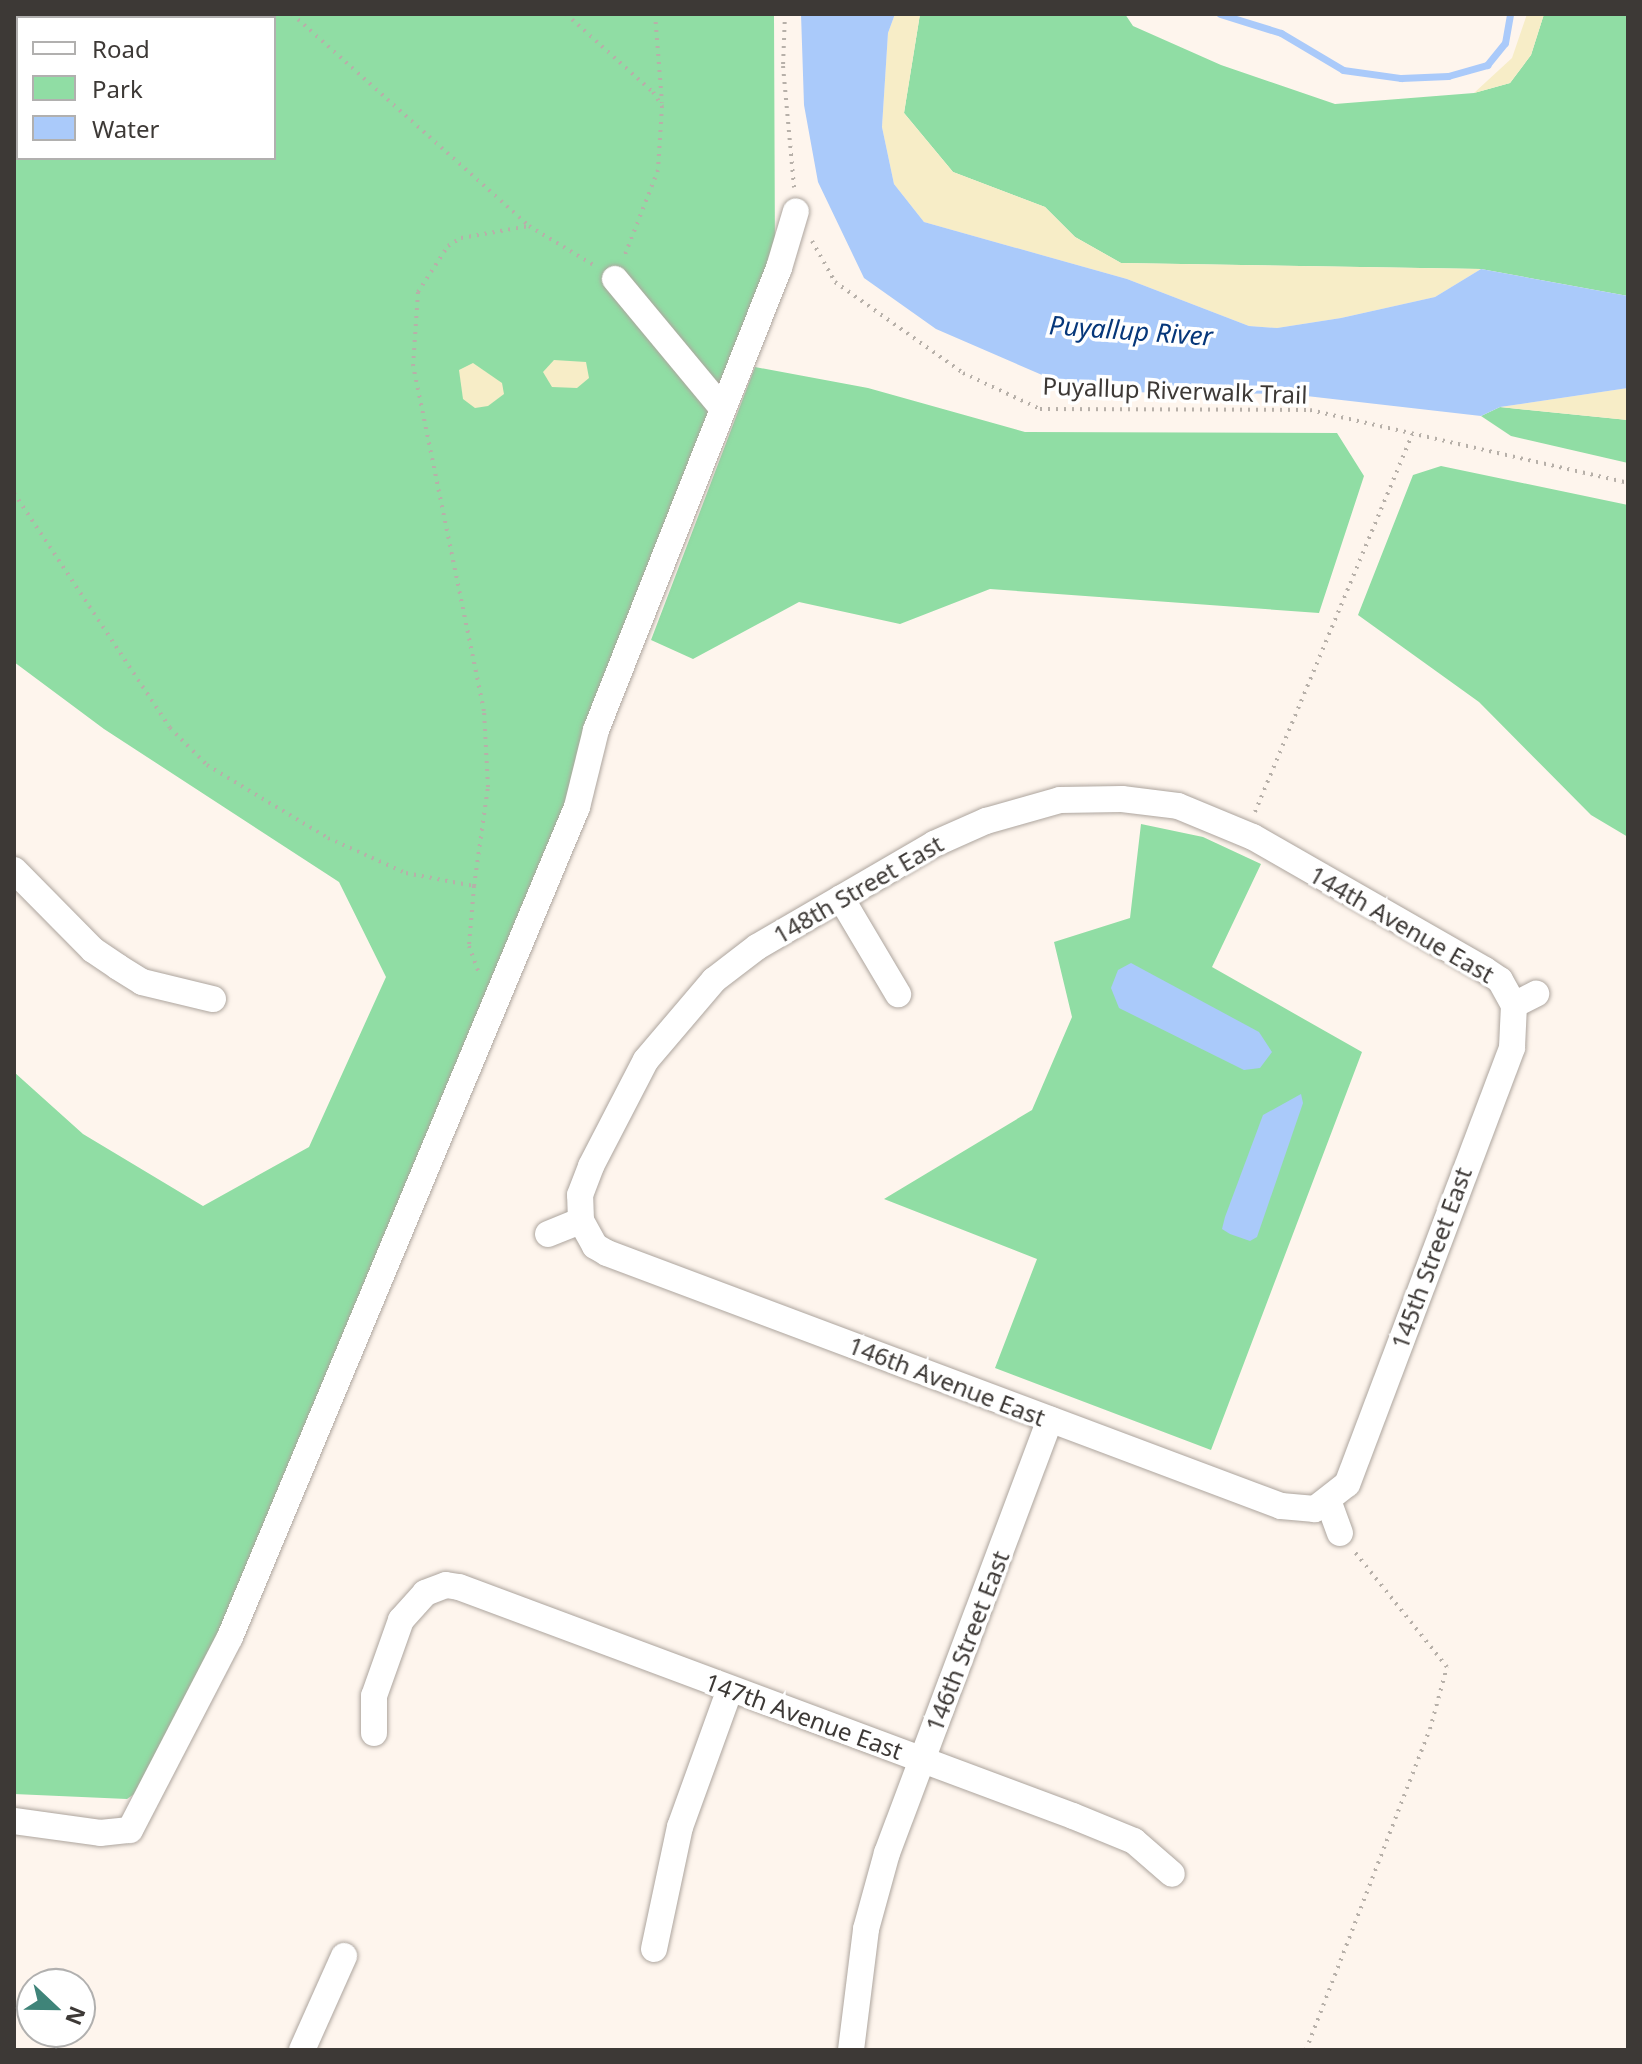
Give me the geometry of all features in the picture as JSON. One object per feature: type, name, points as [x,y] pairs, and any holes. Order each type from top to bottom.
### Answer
[{"type":"street","points":[[14,1821],[100,1833],[130,1830],[230,1637],[501,996],[577,807],[596,730],[796,211]]},
{"type":"street","points":[[615,279],[722,408]]},
{"type":"street","name":"148th Street East","points":[[581,1221],[580,1195],[612,1117],[680,1017],[714,980],[757,947],[934,844],[1025,807],[1060,800],[1122,799],[1178,806],[1246,834],[1280,853]]},
{"type":"street","name":"144th Avenue East","points":[[1280,853],[1485,970],[1525,1000]]},
{"type":"street","points":[[14,870],[93,950],[118,967],[142,982],[213,999]]},
{"type":"street","points":[[841,898],[898,994]]},
{"type":"street","name":"145th Street East","points":[[1329,1503],[1347,1484],[1512,1048],[1525,1000]]},
{"type":"street","points":[[548,1234],[581,1221]]},
{"type":"street","name":"146th Avenue East","points":[[581,1221],[595,1246],[607,1253],[1281,1506],[1315,1509],[1329,1503]]},
{"type":"street","name":"146th Street East","points":[[851,2050],[873,1897],[1050,1420]]},
{"type":"street","points":[[1329,1503],[1340,1533]]},
{"type":"street","name":"147th Avenue East","points":[[374,1733],[374,1696],[401,1620],[425,1593],[446,1585],[459,1587],[1134,1841],[1172,1874]]},
{"type":"street","points":[[654,1949],[680,1827],[730,1689]]},
{"type":"street","points":[[302,2050],[344,1956]]},
{"type":"path","points":[[292,14],[529,226],[615,279],[658,170],[662,106],[655,14]]},
{"type":"path","points":[[566,14],[653,92],[662,106]]},
{"type":"path","name":"Puyallup Riverwalk Trail","points":[[785,14],[783,66],[796,211],[835,282],[963,373],[1040,409],[1310,410],[1628,483]]},
{"type":"path","points":[[501,996],[482,980],[471,957],[474,886],[488,787],[484,711],[413,366],[412,333],[418,292],[448,246],[461,238],[529,226]]},
{"type":"path","points":[[1246,834],[1412,434]]},
{"type":"path","points":[[14,493],[170,728],[207,765],[328,838],[406,873],[474,886]]},
{"type":"path","points":[[1306,2050],[1430,1729],[1447,1667],[1340,1533]]},
{"type":"green space","points":[[14,14],[774,14],[775,257],[579,745],[570,804],[473,1040],[155,1780],[127,1799],[14,1794],[14,1072],[83,1134],[203,1206],[309,1147],[386,977],[339,882],[104,729],[14,662]]},
{"type":"green space","points":[[920,14],[1125,14],[1133,26],[1221,65],[1335,104],[1474,93],[1510,83],[1531,55],[1544,14],[1628,14],[1628,296],[1481,269],[1121,263],[1075,237],[1045,207],[953,172],[904,113]]},
{"type":"green space","points":[[755,367],[868,388],[1025,432],[1337,433],[1364,476],[1319,613],[990,589],[900,624],[799,602],[693,659],[651,640]]},
{"type":"green space","points":[[1500,407],[1628,420],[1628,463],[1511,436],[1481,416]]},
{"type":"green space","points":[[1441,466],[1628,505],[1628,837],[1591,815],[1479,702],[1358,615],[1413,475]]},
{"type":"green space","points":[[1141,824],[1203,837],[1261,864],[1212,967],[1362,1052],[1211,1450],[995,1368],[1037,1259],[884,1199],[1032,1110],[1072,1017],[1054,942],[1130,918]]},
{"type":"sand","points":[[895,14],[920,14],[904,113],[953,172],[1045,207],[1075,237],[1121,263],[1481,269],[1435,297],[1341,318],[1277,328],[1249,326],[1127,279],[924,222],[894,184],[882,127],[888,33]]},
{"type":"sand","points":[[1527,14],[1544,14],[1531,55],[1510,83],[1474,93],[1512,58]]},
{"type":"sand","points":[[554,360],[586,362],[589,378],[577,388],[552,387],[543,372]]},
{"type":"sand","points":[[473,363],[502,383],[504,394],[488,406],[475,408],[463,399],[459,370]]},
{"type":"sand","points":[[1628,388],[1628,420],[1500,407]]},
{"type":"water","name":"Puyallup River","points":[[801,14],[895,14],[888,33],[882,127],[894,184],[924,222],[1127,279],[1249,326],[1277,328],[1341,318],[1435,297],[1481,269],[1628,296],[1628,388],[1500,407],[1481,416],[1289,394],[1112,392],[1063,384],[936,329],[864,278],[818,182],[804,105]]},
{"type":"water","points":[[1131,963],[1259,1032],[1272,1052],[1260,1068],[1244,1070],[1119,1008],[1111,988],[1118,970]]},
{"type":"water","points":[[1301,1094],[1303,1103],[1257,1237],[1250,1241],[1230,1234],[1222,1229],[1225,1217],[1263,1115]]},
{"type":"waterway","points":[[1220,14],[1281,33],[1343,70],[1401,78],[1448,76],[1487,65],[1505,43],[1510,14]]}]
